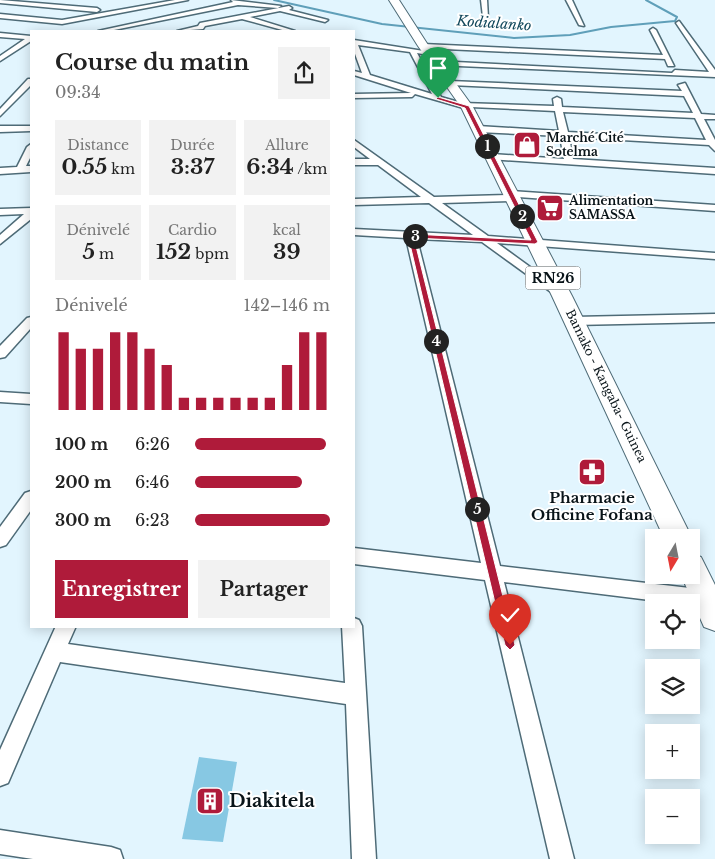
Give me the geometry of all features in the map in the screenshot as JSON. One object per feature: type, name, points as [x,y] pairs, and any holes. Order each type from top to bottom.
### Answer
[{"type":"main road","name":"Bamako - Kangaba- Guinea","points":[[394,0],[412,27],[425,53],[466,106],[562,296],[674,529]]},
{"type":"main road","points":[[700,584],[711,608]]},
{"type":"street","points":[[128,0],[171,17]]},
{"type":"street","points":[[0,16],[62,22],[184,0]]},
{"type":"street","points":[[484,0],[486,17]]},
{"type":"street","points":[[569,0],[582,25]]},
{"type":"street","points":[[2,1],[97,10]]},
{"type":"street","points":[[106,30],[236,2],[272,4],[289,8],[184,30]]},
{"type":"street","points":[[169,3],[202,26],[215,30]]},
{"type":"street","points":[[45,28],[106,6]]},
{"type":"street","points":[[282,10],[325,20]]},
{"type":"street","points":[[241,17],[288,30]]},
{"type":"street","points":[[679,23],[715,74]]},
{"type":"street","points":[[653,30],[714,145]]},
{"type":"street","points":[[20,37],[30,33]]},
{"type":"street","points":[[0,35],[30,38]]},
{"type":"street","points":[[0,59],[30,39]]},
{"type":"street","points":[[355,42],[425,53],[551,68],[715,74]]},
{"type":"street","points":[[546,42],[569,162]]},
{"type":"street","points":[[355,45],[367,77]]},
{"type":"street","points":[[425,53],[548,51],[667,57]]},
{"type":"street","points":[[425,53],[438,98]]},
{"type":"street","points":[[355,73],[466,106],[715,117]]},
{"type":"street","points":[[0,114],[30,82]]},
{"type":"street","points":[[450,83],[686,94]]},
{"type":"street","points":[[355,96],[426,95]]},
{"type":"street","points":[[0,129],[30,129]]},
{"type":"street","points":[[478,129],[714,145]]},
{"type":"street","points":[[355,144],[562,296]]},
{"type":"street","points":[[20,170],[30,149]]},
{"type":"street","points":[[492,156],[715,171]]},
{"type":"street","points":[[355,162],[379,162]]},
{"type":"street","points":[[0,172],[30,170]]},
{"type":"street","points":[[355,202],[512,196],[715,208]]},
{"type":"street","points":[[0,212],[30,213]]},
{"type":"street","points":[[0,241],[30,214]]},
{"type":"street","points":[[355,232],[535,242],[715,256]]},
{"type":"street","points":[[411,236],[562,859]]},
{"type":"street","points":[[574,321],[715,318]]},
{"type":"street","points":[[0,354],[30,322]]},
{"type":"street","points":[[0,396],[30,399]]},
{"type":"street","points":[[0,540],[25,514],[30,501]]},
{"type":"street","points":[[355,556],[493,574],[711,608]]},
{"type":"street","points":[[0,775],[65,628]]},
{"type":"street","points":[[352,628],[364,859]]},
{"type":"street","points":[[55,652],[355,695]]},
{"type":"street","points":[[0,842],[111,859]]},
{"type":"building","name":"Diakitela","points":[[199,757],[237,762],[223,842],[182,839]]},
{"type":"waterway","name":"Kodialanko","points":[[274,0],[382,24],[514,38],[570,35],[611,27],[675,21],[677,17],[646,0]]},
{"type":"place","name":"Marché Cité Sotelma","points":[[527,145]]},
{"type":"place","name":"Alimentation SAMASSA","points":[[550,208]]},
{"type":"place","name":"Pharmacie Officine Fofana","points":[[592,472]]},
{"type":"place","name":"Diakitela","points":[[210,801]]},
{"type":"route","points":[[438,98],[467,107],[535,242],[411,236],[510,645]]}]
